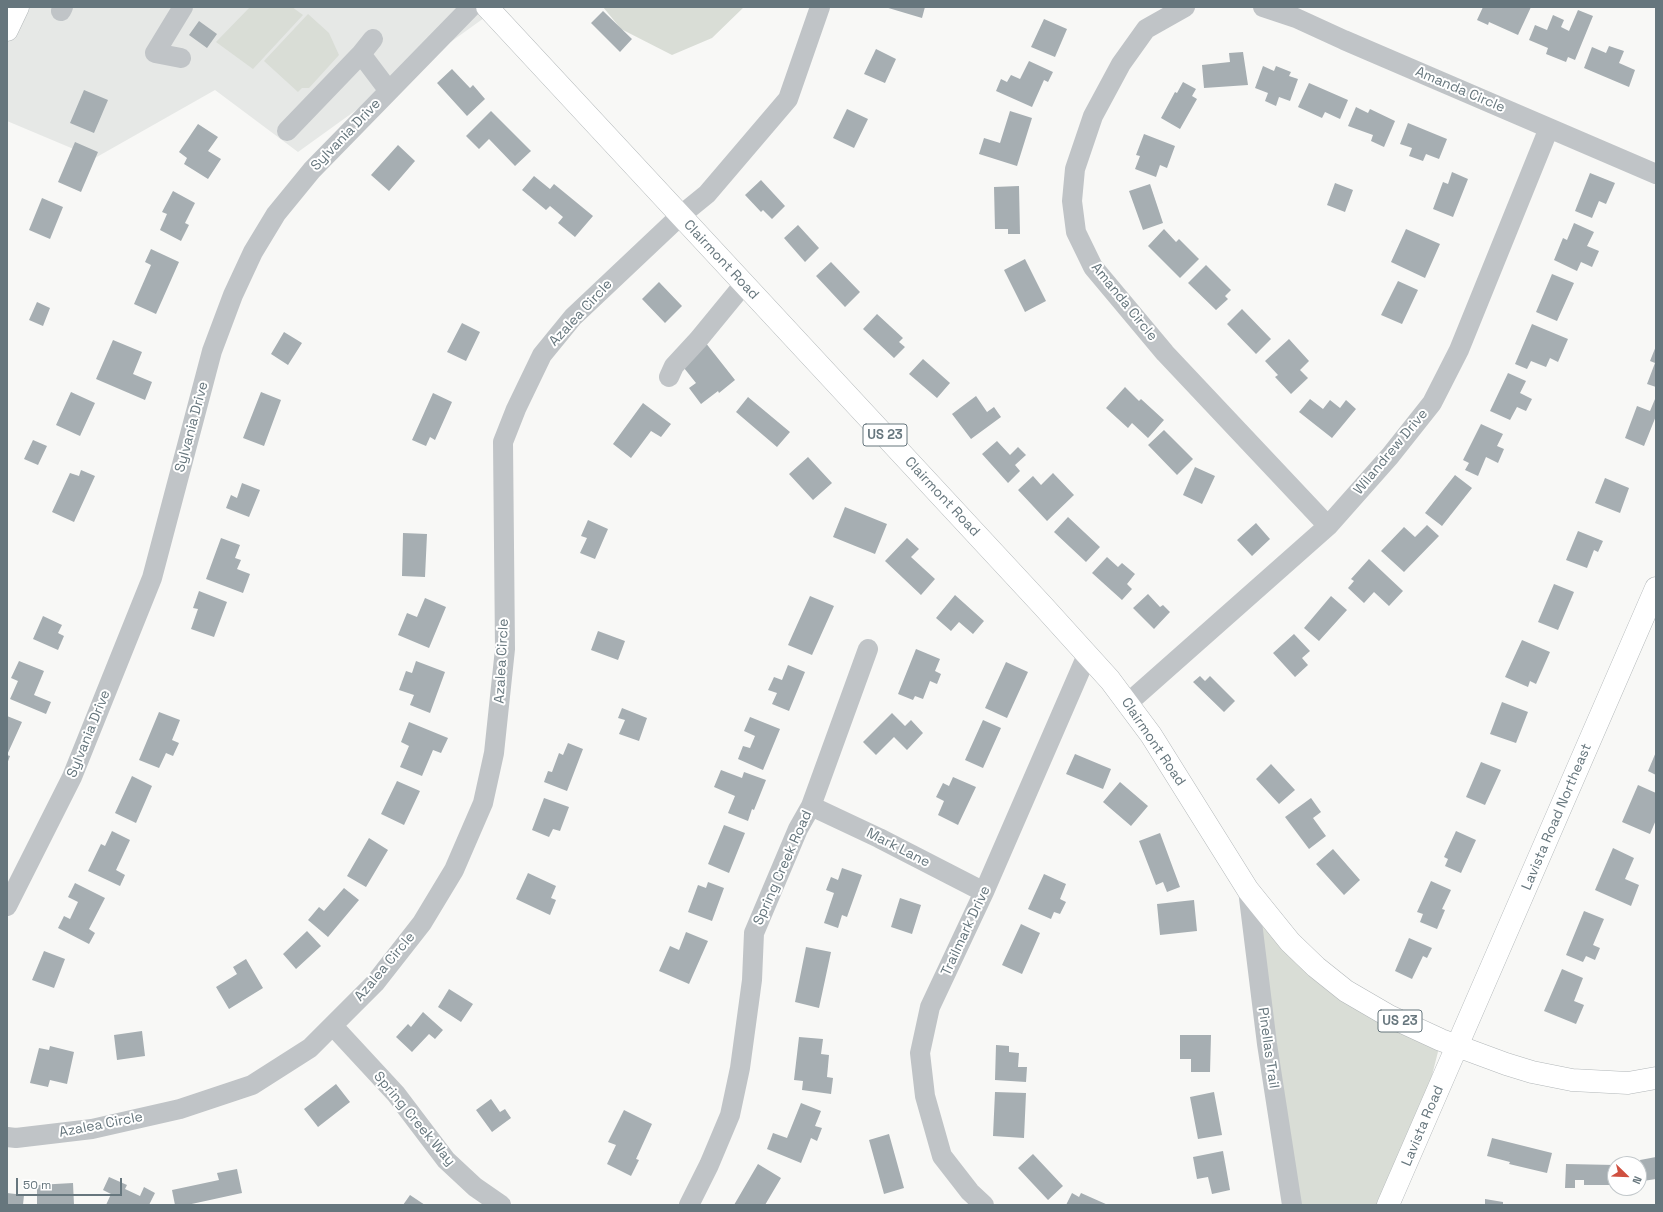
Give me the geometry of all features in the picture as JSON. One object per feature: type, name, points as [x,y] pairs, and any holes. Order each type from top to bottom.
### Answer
[{"type":"main road","points":[[7,30],[18,7]]},
{"type":"main road","name":"Clairmont Road","points":[[487,7],[1088,655],[1128,703],[1151,735],[1248,890]]},
{"type":"main road","name":"Lavista Road Northeast","points":[[1457,1046],[1656,588]]},
{"type":"main road","name":"US 23","points":[[1248,890],[1290,942],[1316,967],[1361,1001],[1389,1016],[1457,1046],[1532,1072],[1572,1080],[1628,1082],[1656,1078]]},
{"type":"main road","name":"Lavista Road","points":[[1388,1205],[1457,1046]]},
{"type":"street","points":[[181,58],[155,53],[183,7]]},
{"type":"street","name":"Sylvania Drive","points":[[7,906],[72,776],[152,578],[212,351],[233,295],[253,252],[276,214],[312,170],[471,7]]},
{"type":"street","name":"Azalea Circle","points":[[7,1137],[16,1138],[92,1130],[180,1108],[252,1085],[310,1048],[375,983],[422,923],[454,870],[483,803],[494,753],[505,649],[503,442],[516,409],[542,355],[573,317],[680,216],[707,194],[788,99],[820,7]]},
{"type":"street","name":"Amanda Circle","points":[[1185,7],[1146,29],[1120,64],[1094,116],[1075,169],[1072,201],[1076,232],[1094,267],[1165,353],[1328,526]]},
{"type":"street","name":"Amanda Circle","points":[[1263,7],[1296,18],[1656,174]]},
{"type":"street","points":[[287,131],[361,54],[373,39]]},
{"type":"street","points":[[361,54],[389,91]]},
{"type":"street","name":"Wilandrew Drive","points":[[1128,703],[1328,526],[1390,456],[1432,403],[1459,350],[1549,128]]},
{"type":"street","points":[[668,377],[674,366],[744,284]]},
{"type":"street","name":"Spring Creek Road","points":[[689,1205],[709,1165],[730,1115],[740,1068],[751,987],[754,933],[798,829],[811,806],[868,649]]},
{"type":"street","name":"Trailmark Drive","points":[[973,1201],[942,1156],[925,1096],[920,1053],[930,1007],[984,892],[1088,655]]},
{"type":"street","name":"Mark Lane","points":[[811,806],[879,838],[984,892]]},
{"type":"street","name":"Pinellas Trail","points":[[1248,890],[1267,1044],[1292,1205]]},
{"type":"street","name":"Spring Creek Way","points":[[333,1026],[396,1094],[446,1160],[475,1186],[501,1205]]},
{"type":"shaded area","points":[[16,7],[474,7],[484,18],[298,152],[215,90],[95,158],[7,121],[7,27]]},
{"type":"shaded area","points":[[250,7],[292,7],[303,15],[253,69],[216,42]]},
{"type":"shaded area","points":[[603,7],[744,7],[712,38],[672,55],[621,29]]},
{"type":"shaded area","points":[[308,14],[329,33],[339,55],[309,88],[302,88],[298,92],[264,61]]},
{"type":"shaded area","points":[[1256,917],[1361,1001],[1441,1040],[1413,1150],[1388,1205],[1292,1205]]},
{"type":"building","points":[[885,7],[925,7],[922,18]]},
{"type":"building","points":[[1483,7],[1531,7],[1518,35],[1489,22],[1488,25],[1477,20]]},
{"type":"building","points":[[1578,10],[1593,16],[1575,60],[1568,57],[1566,62],[1546,54],[1548,48],[1529,40],[1535,25],[1547,30],[1553,15],[1564,20],[1561,27],[1569,31]]},
{"type":"building","points":[[603,11],[632,39],[620,52],[591,23]]},
{"type":"building","points":[[1044,19],[1067,29],[1055,57],[1031,47]]},
{"type":"building","points":[[199,21],[217,34],[207,48],[189,35]]},
{"type":"building","points":[[1609,46],[1624,51],[1619,63],[1635,70],[1629,87],[1584,68],[1592,47],[1606,53]]},
{"type":"building","points":[[876,49],[896,59],[885,83],[864,74]]},
{"type":"building","points":[[1243,52],[1248,85],[1204,88],[1202,65],[1230,62],[1229,53]]},
{"type":"building","points":[[1029,61],[1053,72],[1048,82],[1044,80],[1032,107],[996,91],[1001,79],[1007,82],[1011,75],[1020,79]]},
{"type":"building","points":[[1263,66],[1274,71],[1276,66],[1291,72],[1289,76],[1298,79],[1290,101],[1279,97],[1276,106],[1265,101],[1268,93],[1255,88]]},
{"type":"building","points":[[452,69],[470,88],[473,85],[485,99],[467,116],[437,83]]},
{"type":"building","points":[[1183,82],[1196,89],[1192,96],[1197,99],[1180,129],[1161,118],[1175,92],[1177,93]]},
{"type":"building","points":[[1309,83],[1348,100],[1340,119],[1325,112],[1322,118],[1298,107]]},
{"type":"building","points":[[84,90],[108,100],[94,133],[70,123]]},
{"type":"building","points":[[1356,107],[1368,113],[1370,109],[1395,121],[1384,147],[1371,141],[1373,135],[1348,126]]},
{"type":"building","points":[[847,109],[868,119],[854,148],[833,138]]},
{"type":"building","points":[[491,111],[531,151],[515,166],[489,139],[479,149],[466,136]]},
{"type":"building","points":[[1010,111],[1032,118],[1017,166],[979,154],[984,138],[1000,143]]},
{"type":"building","points":[[1408,123],[1447,139],[1439,159],[1426,154],[1423,161],[1409,156],[1412,148],[1400,144]]},
{"type":"building","points":[[198,124],[218,137],[208,151],[221,159],[208,179],[184,164],[187,158],[179,152]]},
{"type":"building","points":[[1144,134],[1175,146],[1167,168],[1160,165],[1156,177],[1135,169],[1140,156],[1136,155]]},
{"type":"building","points":[[75,142],[98,152],[81,192],[58,182]]},
{"type":"building","points":[[398,145],[415,161],[389,191],[371,175]]},
{"type":"building","points":[[1452,172],[1468,179],[1453,217],[1433,209],[1443,182],[1448,184]]},
{"type":"building","points":[[1590,173],[1615,183],[1606,204],[1599,201],[1592,218],[1575,211]]},
{"type":"building","points":[[534,176],[550,189],[554,184],[593,216],[575,237],[558,223],[563,217],[550,206],[546,210],[522,190]]},
{"type":"building","points":[[761,180],[785,206],[772,219],[763,210],[761,212],[745,195]]},
{"type":"building","points":[[1335,183],[1353,190],[1345,212],[1327,205]]},
{"type":"building","points":[[1150,184],[1163,223],[1143,230],[1129,191]]},
{"type":"building","points":[[1019,186],[1020,234],[1008,234],[1008,229],[995,229],[994,187]]},
{"type":"building","points":[[173,191],[195,203],[185,223],[189,225],[181,241],[160,230],[167,214],[162,212]]},
{"type":"building","points":[[42,198],[63,207],[50,239],[29,230]]},
{"type":"building","points":[[1574,223],[1594,232],[1587,246],[1599,251],[1592,267],[1581,262],[1577,271],[1554,260],[1563,238],[1567,240]]},
{"type":"building","points":[[798,225],[819,248],[805,262],[784,238]]},
{"type":"building","points":[[1164,229],[1176,242],[1179,239],[1199,259],[1180,278],[1148,246]]},
{"type":"building","points":[[1406,229],[1440,244],[1425,278],[1391,262]]},
{"type":"building","points":[[151,249],[179,262],[156,314],[134,304],[151,265],[145,262]]},
{"type":"building","points":[[1025,259],[1046,301],[1025,312],[1004,270]]},
{"type":"building","points":[[831,262],[860,292],[845,307],[816,276]]},
{"type":"building","points":[[1206,265],[1231,290],[1225,296],[1228,299],[1216,310],[1188,283]]},
{"type":"building","points":[[1552,274],[1574,283],[1557,321],[1536,312]]},
{"type":"building","points":[[1398,281],[1418,290],[1402,324],[1381,315]]},
{"type":"building","points":[[659,282],[682,306],[665,323],[642,299]]},
{"type":"building","points":[[37,302],[50,308],[43,326],[29,320]]},
{"type":"building","points":[[1242,309],[1271,339],[1256,354],[1227,324]]},
{"type":"building","points":[[877,314],[903,338],[899,342],[905,347],[894,358],[863,329]]},
{"type":"building","points":[[462,323],[480,332],[466,361],[447,352]]},
{"type":"building","points":[[1532,324],[1568,339],[1558,362],[1550,358],[1546,367],[1531,361],[1527,369],[1515,364]]},
{"type":"building","points":[[284,332],[302,343],[288,365],[271,354]]},
{"type":"building","points":[[1289,339],[1309,361],[1300,370],[1308,378],[1291,394],[1275,377],[1278,375],[1265,361]]},
{"type":"building","points":[[113,340],[142,352],[133,374],[152,382],[145,400],[96,379]]},
{"type":"building","points":[[705,342],[735,380],[719,393],[718,391],[701,404],[689,388],[696,383],[680,363]]},
{"type":"building","points":[[1656,346],[1656,387],[1647,384],[1655,363],[1650,361]]},
{"type":"building","points":[[923,359],[950,383],[937,398],[909,374]]},
{"type":"building","points":[[1508,373],[1526,381],[1520,393],[1532,399],[1526,411],[1517,407],[1510,420],[1490,411]]},
{"type":"building","points":[[1125,387],[1139,401],[1141,399],[1164,420],[1148,438],[1132,423],[1128,428],[1106,408]]},
{"type":"building","points":[[71,392],[95,403],[80,436],[56,425]]},
{"type":"building","points":[[261,392],[281,400],[264,446],[243,438]]},
{"type":"building","points":[[433,393],[452,402],[435,440],[430,437],[426,446],[412,440]]},
{"type":"building","points":[[976,396],[987,412],[994,407],[1001,417],[971,439],[952,414]]},
{"type":"building","points":[[748,397],[790,432],[777,447],[736,412]]},
{"type":"building","points":[[1310,399],[1323,409],[1330,400],[1340,408],[1346,400],[1356,409],[1332,438],[1299,412]]},
{"type":"building","points":[[1655,399],[1656,416],[1644,446],[1625,438],[1637,406],[1650,411]]},
{"type":"building","points":[[643,403],[671,424],[661,437],[651,431],[631,458],[613,444]]},
{"type":"building","points":[[1481,424],[1503,434],[1497,446],[1504,449],[1498,463],[1486,457],[1478,476],[1465,470],[1469,463],[1463,460]]},
{"type":"building","points":[[1164,430],[1193,459],[1177,475],[1148,445]]},
{"type":"building","points":[[33,440],[47,446],[38,465],[24,459]]},
{"type":"building","points":[[997,441],[1010,455],[1018,447],[1026,455],[1015,465],[1020,471],[1008,483],[982,454]]},
{"type":"building","points":[[808,457],[832,483],[813,500],[789,474]]},
{"type":"building","points":[[1195,467],[1215,476],[1202,504],[1183,495]]},
{"type":"building","points":[[81,470],[95,476],[74,522],[52,512],[70,473],[79,476]]},
{"type":"building","points":[[1053,473],[1074,495],[1047,521],[1018,490],[1033,476],[1041,485]]},
{"type":"building","points":[[1455,475],[1472,488],[1442,526],[1425,513]]},
{"type":"building","points":[[1605,478],[1629,488],[1620,513],[1595,503]]},
{"type":"building","points":[[242,483],[260,490],[249,517],[226,508],[231,495],[237,498]]},
{"type":"building","points":[[845,507],[887,524],[875,554],[833,537]]},
{"type":"building","points":[[1068,517],[1100,547],[1086,562],[1054,532]]},
{"type":"building","points":[[588,520],[608,529],[595,559],[580,553],[587,538],[581,536]]},
{"type":"building","points":[[1256,523],[1270,539],[1252,556],[1237,540]]},
{"type":"building","points":[[1427,525],[1439,536],[1404,572],[1381,551],[1404,527],[1415,537]]},
{"type":"building","points":[[1578,531],[1603,541],[1598,552],[1594,550],[1587,568],[1566,560]]},
{"type":"building","points":[[403,533],[427,534],[425,577],[402,576]]},
{"type":"building","points":[[221,538],[240,545],[235,558],[241,560],[237,569],[250,574],[243,593],[206,579]]},
{"type":"building","points":[[907,538],[919,549],[911,557],[935,579],[921,595],[885,561]]},
{"type":"building","points":[[1107,557],[1118,567],[1122,563],[1135,574],[1127,584],[1132,589],[1122,600],[1092,573]]},
{"type":"building","points":[[1369,559],[1403,591],[1389,606],[1374,592],[1364,603],[1348,588],[1354,581],[1351,579]]},
{"type":"building","points":[[1554,584],[1574,592],[1558,630],[1538,622]]},
{"type":"building","points":[[199,591],[227,602],[214,637],[191,629],[198,609],[193,608]]},
{"type":"building","points":[[1148,594],[1160,607],[1163,605],[1170,612],[1154,629],[1133,608]]},
{"type":"building","points":[[955,595],[984,621],[973,634],[959,622],[951,631],[936,618]]},
{"type":"building","points":[[810,596],[834,606],[812,655],[788,645]]},
{"type":"building","points":[[1331,596],[1347,610],[1319,641],[1304,628]]},
{"type":"building","points":[[425,598],[446,607],[429,648],[398,635],[407,613],[417,617]]},
{"type":"building","points":[[43,616],[62,625],[58,633],[64,636],[58,650],[33,639]]},
{"type":"building","points":[[598,631],[625,641],[618,660],[591,650]]},
{"type":"building","points":[[1294,634],[1310,651],[1302,658],[1308,665],[1295,677],[1273,653]]},
{"type":"building","points":[[1522,640],[1550,652],[1536,684],[1530,681],[1528,687],[1505,677]]},
{"type":"building","points":[[916,649],[940,659],[935,671],[941,674],[937,684],[930,681],[923,699],[915,696],[913,700],[898,694]]},
{"type":"building","points":[[19,661],[44,671],[34,695],[51,702],[46,714],[10,699],[18,681],[11,678]]},
{"type":"building","points":[[416,661],[445,672],[430,713],[410,705],[414,695],[399,690],[406,671],[412,673]]},
{"type":"building","points":[[1006,662],[1028,672],[1007,718],[985,708]]},
{"type":"building","points":[[788,665],[805,672],[789,711],[772,704],[777,693],[768,690],[774,677],[782,680]]},
{"type":"building","points":[[1200,676],[1205,681],[1210,676],[1235,701],[1224,712],[1193,682]]},
{"type":"building","points":[[1502,702],[1528,712],[1516,743],[1490,734]]},
{"type":"building","points":[[622,708],[647,718],[639,741],[619,734],[625,720],[618,718]]},
{"type":"building","points":[[159,712],[180,720],[172,740],[179,743],[173,756],[166,753],[159,768],[139,760]]},
{"type":"building","points":[[892,713],[905,726],[911,720],[923,733],[907,750],[894,737],[876,755],[863,742]]},
{"type":"building","points":[[7,716],[22,722],[7,755]]},
{"type":"building","points":[[750,717],[780,729],[763,770],[738,759],[743,746],[750,748],[755,736],[744,731]]},
{"type":"building","points":[[983,720],[1001,728],[983,768],[965,760]]},
{"type":"building","points":[[409,722],[448,738],[441,753],[433,750],[422,776],[400,767],[409,746],[401,742]]},
{"type":"building","points":[[568,743],[583,749],[567,791],[544,782],[548,771],[552,772],[559,753],[563,755]]},
{"type":"building","points":[[1656,752],[1656,775],[1648,771]]},
{"type":"building","points":[[1075,754],[1111,769],[1103,789],[1066,774]]},
{"type":"building","points":[[7,755],[10,756],[7,764]]},
{"type":"building","points":[[1481,762],[1501,770],[1485,805],[1466,797]]},
{"type":"building","points":[[1271,764],[1295,790],[1279,804],[1256,779]]},
{"type":"building","points":[[721,770],[742,778],[744,772],[766,780],[748,821],[728,813],[735,796],[714,787]]},
{"type":"building","points":[[132,776],[152,786],[136,823],[115,813]]},
{"type":"building","points":[[953,777],[976,787],[958,825],[938,815],[944,801],[936,797],[943,783],[949,786]]},
{"type":"building","points":[[397,781],[420,791],[404,825],[381,814]]},
{"type":"building","points":[[1120,782],[1148,806],[1131,826],[1103,802]]},
{"type":"building","points":[[1638,785],[1656,793],[1656,820],[1650,834],[1622,822]]},
{"type":"building","points":[[544,798],[569,807],[560,831],[553,829],[549,837],[532,830]]},
{"type":"building","points":[[1311,798],[1321,812],[1313,818],[1326,836],[1309,849],[1285,817]]},
{"type":"building","points":[[724,825],[745,833],[729,873],[708,864]]},
{"type":"building","points":[[112,831],[130,840],[116,870],[125,875],[120,886],[88,871],[101,844],[105,846]]},
{"type":"building","points":[[1456,831],[1476,840],[1461,873],[1445,866],[1448,859],[1444,857]]},
{"type":"building","points":[[1160,833],[1180,887],[1167,892],[1163,882],[1156,885],[1139,841]]},
{"type":"building","points":[[369,838],[388,850],[366,887],[347,876]]},
{"type":"building","points":[[1613,848],[1634,858],[1625,879],[1639,885],[1631,906],[1595,890]]},
{"type":"building","points":[[1333,849],[1360,880],[1344,895],[1316,864]]},
{"type":"building","points":[[842,868],[862,875],[847,917],[842,915],[838,928],[824,923],[834,893],[826,890],[831,877],[838,880]]},
{"type":"building","points":[[528,873],[556,886],[551,898],[556,900],[550,915],[516,899]]},
{"type":"building","points":[[1044,874],[1066,884],[1060,899],[1066,902],[1060,914],[1054,912],[1051,919],[1028,909]]},
{"type":"building","points":[[1431,881],[1451,890],[1442,909],[1445,910],[1437,929],[1420,922],[1423,914],[1417,912]]},
{"type":"building","points":[[708,882],[724,888],[712,921],[688,912],[698,885],[706,888]]},
{"type":"building","points":[[75,883],[105,898],[89,929],[95,933],[89,944],[58,928],[64,916],[70,919],[78,902],[68,897]]},
{"type":"building","points":[[344,888],[359,900],[328,937],[308,920],[319,907],[324,911]]},
{"type":"building","points":[[900,898],[921,905],[912,934],[891,927]]},
{"type":"building","points":[[1194,900],[1197,931],[1160,935],[1157,904]]},
{"type":"building","points":[[1584,911],[1604,919],[1593,945],[1600,948],[1595,960],[1586,956],[1583,962],[1566,955]]},
{"type":"building","points":[[1021,924],[1040,933],[1022,974],[1002,965]]},
{"type":"building","points":[[307,931],[321,946],[296,969],[283,954]]},
{"type":"building","points":[[686,932],[708,941],[689,984],[659,971],[670,946],[679,950]]},
{"type":"building","points":[[1409,938],[1432,948],[1427,958],[1423,956],[1412,979],[1395,971]]},
{"type":"building","points":[[806,947],[831,952],[819,1008],[795,1002]]},
{"type":"building","points":[[44,951],[65,959],[54,988],[32,980]]},
{"type":"building","points":[[246,959],[263,988],[229,1009],[216,987],[237,974],[233,967]]},
{"type":"building","points":[[1562,969],[1583,978],[1574,1001],[1584,1005],[1576,1024],[1544,1011]]},
{"type":"building","points":[[449,989],[473,1004],[461,1022],[438,1007]]},
{"type":"building","points":[[423,1012],[443,1030],[435,1039],[429,1034],[412,1052],[396,1037],[408,1024],[411,1027]]},
{"type":"building","points":[[142,1031],[145,1056],[117,1060],[114,1035]]},
{"type":"building","points":[[1180,1035],[1211,1035],[1210,1072],[1191,1072],[1191,1059],[1180,1059]]},
{"type":"building","points":[[799,1037],[823,1039],[821,1054],[829,1055],[827,1077],[833,1078],[831,1094],[802,1090],[803,1081],[794,1080]]},
{"type":"building","points":[[996,1045],[1009,1046],[1009,1052],[1019,1053],[1018,1067],[1027,1067],[1026,1082],[995,1080]]},
{"type":"building","points":[[50,1046],[74,1052],[67,1084],[50,1080],[48,1087],[30,1083],[39,1048],[49,1050]]},
{"type":"building","points":[[336,1084],[350,1102],[318,1127],[304,1109]]},
{"type":"building","points":[[995,1092],[1026,1093],[1024,1138],[993,1136]]},
{"type":"building","points":[[1214,1092],[1222,1135],[1198,1139],[1190,1097]]},
{"type":"building","points":[[491,1099],[500,1112],[505,1109],[511,1118],[492,1132],[476,1110]]},
{"type":"building","points":[[801,1103],[821,1111],[815,1126],[822,1128],[817,1141],[811,1138],[801,1163],[767,1149],[773,1133],[787,1138]]},
{"type":"building","points":[[624,1110],[652,1124],[636,1159],[639,1160],[631,1176],[607,1164],[616,1145],[608,1142]]},
{"type":"building","points":[[889,1134],[904,1188],[884,1194],[869,1140]]},
{"type":"building","points":[[1492,1138],[1552,1153],[1547,1173],[1509,1164],[1510,1162],[1487,1156]]},
{"type":"building","points":[[1223,1151],[1230,1190],[1212,1194],[1208,1177],[1197,1179],[1193,1157]]},
{"type":"building","points":[[1033,1154],[1063,1186],[1048,1200],[1018,1168]]},
{"type":"building","points":[[1656,1157],[1656,1179],[1647,1180],[1647,1159]]},
{"type":"building","points":[[758,1164],[781,1178],[765,1205],[734,1205]]},
{"type":"building","points":[[1566,1164],[1607,1165],[1607,1185],[1584,1185],[1584,1180],[1575,1180],[1575,1188],[1565,1188]]},
{"type":"building","points":[[237,1169],[242,1193],[187,1205],[175,1205],[172,1190],[219,1180],[217,1173]]},
{"type":"building","points":[[109,1177],[127,1185],[125,1189],[140,1196],[144,1187],[155,1193],[149,1205],[106,1205],[111,1194],[103,1190]]},
{"type":"building","points":[[73,1183],[74,1205],[37,1205],[37,1185]]},
{"type":"building","points":[[7,1193],[24,1195],[23,1205],[7,1205]]},
{"type":"building","points":[[1072,1193],[1079,1197],[1081,1193],[1108,1205],[1066,1205]]},
{"type":"building","points":[[410,1195],[425,1205],[403,1205]]},
{"type":"building","points":[[1485,1199],[1503,1202],[1503,1205],[1485,1205]]}]
